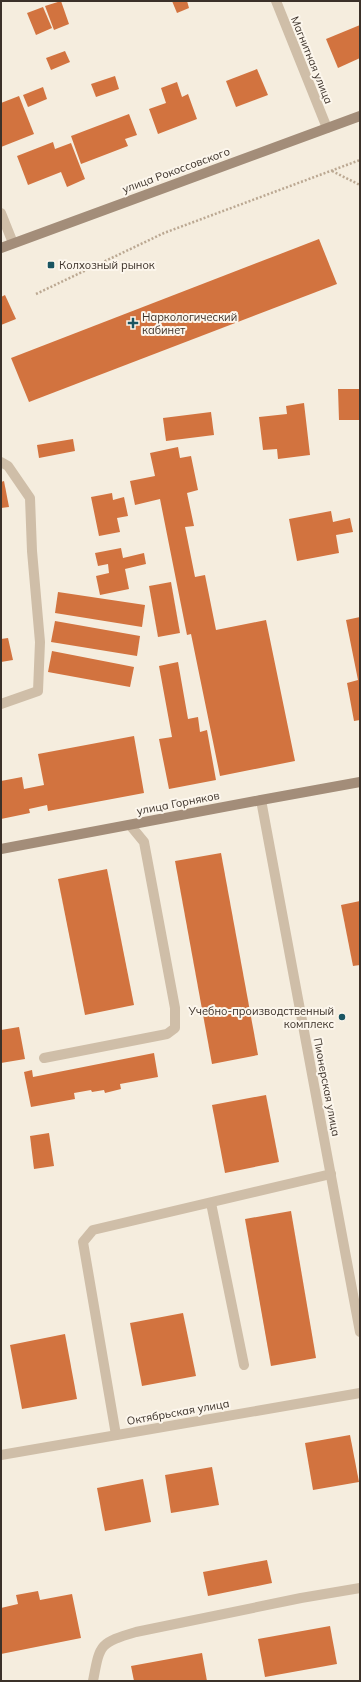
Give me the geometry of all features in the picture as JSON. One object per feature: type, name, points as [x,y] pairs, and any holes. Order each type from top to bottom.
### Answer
[{"type":"main road","name":"улица Рокоссовского","points":[[1,248],[360,116]]},
{"type":"main road","name":"улица Горняков","points":[[1,849],[360,782]]},
{"type":"street","name":"Магнитная улица","points":[[276,1],[327,128]]},
{"type":"street","points":[[1,213],[13,243]]},
{"type":"street","points":[[1,462],[8,466],[30,498],[32,551],[40,642],[38,691],[1,704]]},
{"type":"street","name":"Пионерская улица","points":[[261,800],[360,1332]]},
{"type":"street","points":[[44,1058],[167,1034],[175,1028],[175,1008],[144,842],[130,824]]},
{"type":"street","points":[[116,1435],[83,1242],[93,1230],[331,1174]]},
{"type":"street","points":[[211,1203],[244,1365]]},
{"type":"street","name":"Октябрьская улица","points":[[1,1455],[360,1393]]},
{"type":"street","points":[[93,1681],[101,1649],[110,1640],[136,1632],[360,1588]]},
{"type":"path","points":[[36,294],[164,233],[360,160]]},
{"type":"path","points":[[331,171],[360,185]]},
{"type":"building","points":[[61,1],[69,24],[54,30],[45,6]]},
{"type":"building","points":[[172,1],[187,1],[189,8],[177,13]]},
{"type":"building","points":[[43,7],[52,28],[36,35],[27,13]]},
{"type":"building","points":[[360,25],[360,58],[338,68],[326,39]]},
{"type":"building","points":[[65,51],[70,62],[51,70],[46,58]]},
{"type":"building","points":[[257,69],[268,95],[236,107],[226,81]]},
{"type":"building","points":[[115,76],[119,89],[96,97],[91,84]]},
{"type":"building","points":[[177,82],[182,97],[188,94],[197,119],[158,134],[149,109],[166,103],[161,88]]},
{"type":"building","points":[[43,87],[47,99],[28,107],[23,95]]},
{"type":"building","points":[[19,96],[34,134],[1,147],[1,103]]},
{"type":"building","points":[[129,114],[137,135],[125,139],[128,146],[81,164],[71,136]]},
{"type":"building","points":[[53,142],[55,149],[71,143],[85,179],[67,187],[61,172],[28,185],[17,156]]},
{"type":"building","points":[[319,239],[337,284],[29,402],[11,358]]},
{"type":"building","points":[[5,295],[16,319],[1,325],[1,297]]},
{"type":"building","points":[[338,389],[360,389],[360,420],[339,420]]},
{"type":"building","points":[[304,403],[310,455],[278,459],[277,449],[263,450],[259,417],[287,414],[286,406]]},
{"type":"building","points":[[211,412],[214,435],[166,441],[163,418]]},
{"type":"building","points":[[73,439],[75,451],[39,458],[37,445]]},
{"type":"building","points":[[178,447],[180,458],[191,456],[198,490],[187,493],[194,526],[185,527],[195,577],[205,575],[216,630],[266,620],[295,761],[220,776],[191,634],[187,635],[160,499],[135,505],[130,481],[155,476],[150,453]]},
{"type":"building","points":[[4,481],[9,507],[1,508],[1,482]]},
{"type":"building","points":[[112,493],[113,500],[124,497],[128,516],[117,518],[120,532],[99,536],[91,497]]},
{"type":"building","points":[[331,511],[333,522],[350,518],[353,532],[336,535],[339,553],[297,561],[289,519]]},
{"type":"building","points":[[121,548],[123,558],[144,553],[146,564],[125,569],[129,589],[100,595],[96,576],[109,573],[108,564],[98,566],[95,553]]},
{"type":"building","points":[[171,582],[180,633],[158,637],[149,586]]},
{"type":"building","points":[[58,592],[145,605],[142,627],[55,613]]},
{"type":"building","points":[[360,617],[360,720],[354,721],[347,683],[358,680],[346,620]]},
{"type":"building","points":[[55,621],[140,636],[137,656],[51,642]]},
{"type":"building","points":[[8,638],[13,660],[1,662],[1,639]]},
{"type":"building","points":[[52,651],[134,667],[130,687],[48,672]]},
{"type":"building","points":[[178,662],[188,719],[198,717],[200,732],[207,730],[216,780],[169,789],[159,739],[172,737],[159,666]]},
{"type":"building","points":[[134,736],[144,793],[48,811],[47,805],[29,809],[30,813],[1,819],[1,781],[22,777],[24,789],[44,785],[38,754]]},
{"type":"building","points":[[221,853],[258,1055],[212,1064],[175,861]]},
{"type":"building","points":[[107,869],[134,1005],[85,1015],[58,879]]},
{"type":"building","points":[[360,901],[360,965],[353,966],[341,905]]},
{"type":"building","points":[[19,1027],[25,1059],[1,1063],[1,1030]]},
{"type":"building","points":[[154,1053],[158,1077],[120,1084],[121,1089],[105,1093],[104,1090],[92,1092],[91,1090],[74,1093],[75,1099],[31,1107],[24,1072],[32,1070],[33,1077]]},
{"type":"building","points":[[266,1095],[279,1162],[225,1173],[212,1105]]},
{"type":"building","points":[[49,1133],[54,1166],[34,1169],[30,1136]]},
{"type":"building","points":[[291,1211],[316,1358],[271,1366],[245,1219]]},
{"type":"building","points":[[183,1313],[196,1376],[142,1386],[130,1323]]},
{"type":"building","points":[[65,1334],[77,1399],[22,1409],[10,1345]]},
{"type":"building","points":[[350,1435],[359,1482],[313,1490],[305,1443]]},
{"type":"building","points":[[212,1467],[219,1505],[171,1513],[165,1475]]},
{"type":"building","points":[[143,1479],[151,1522],[105,1531],[97,1488]]},
{"type":"building","points":[[267,1560],[272,1583],[208,1596],[203,1572]]},
{"type":"building","points":[[38,1591],[40,1600],[72,1594],[81,1638],[1,1654],[1,1608],[18,1604],[16,1595]]},
{"type":"building","points":[[330,1626],[337,1664],[265,1677],[258,1639]]},
{"type":"building","points":[[202,1653],[207,1681],[134,1681],[131,1666]]},
{"type":"place","name":"Колхозный рынок","points":[[51,265]]},
{"type":"place","name":"Наркологический кабинет","points":[[133,323]]},
{"type":"place","name":"Учебно-производственный комплекс","points":[[342,1017]]}]
